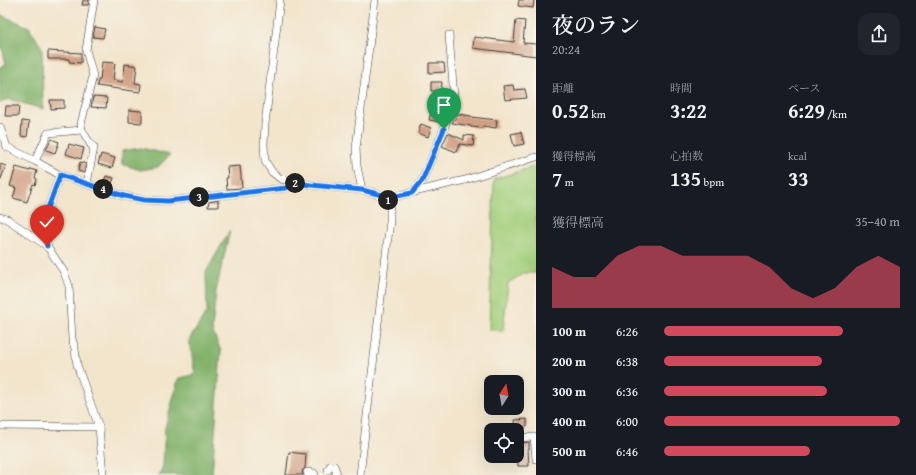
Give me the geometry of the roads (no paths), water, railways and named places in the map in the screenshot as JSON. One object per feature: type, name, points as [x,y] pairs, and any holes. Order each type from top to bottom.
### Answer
[{"type":"street","points":[[86,183],[94,147],[91,145],[82,130],[81,124],[93,76],[86,50],[94,0]]},
{"type":"street","points":[[280,0],[265,124],[265,161],[272,172],[281,179],[296,183],[362,190],[382,195],[388,201],[390,208],[390,221],[360,475]]},
{"type":"street","points":[[362,190],[357,166],[356,148],[375,0]]},
{"type":"street","points":[[412,193],[422,181],[448,117],[455,110],[449,35]]},
{"type":"street","points":[[0,127],[4,148],[35,161],[60,175],[144,200],[168,201],[286,188],[296,183]]},
{"type":"street","points":[[35,161],[48,133],[82,130]]},
{"type":"street","points":[[388,201],[396,196],[465,180],[536,157]]},
{"type":"street","points":[[47,246],[45,235],[48,208],[60,175]]},
{"type":"street","points":[[0,217],[7,219],[47,246],[64,272],[69,286],[72,339],[77,366],[99,427],[103,475]]},
{"type":"street","points":[[0,426],[99,427]]},
{"type":"street","points":[[524,438],[534,437],[536,459]]},
{"type":"street","points":[[328,470],[330,466],[334,466],[338,474],[336,475]]},
{"type":"street","points":[[308,475],[307,472],[314,473],[315,475]]}]
